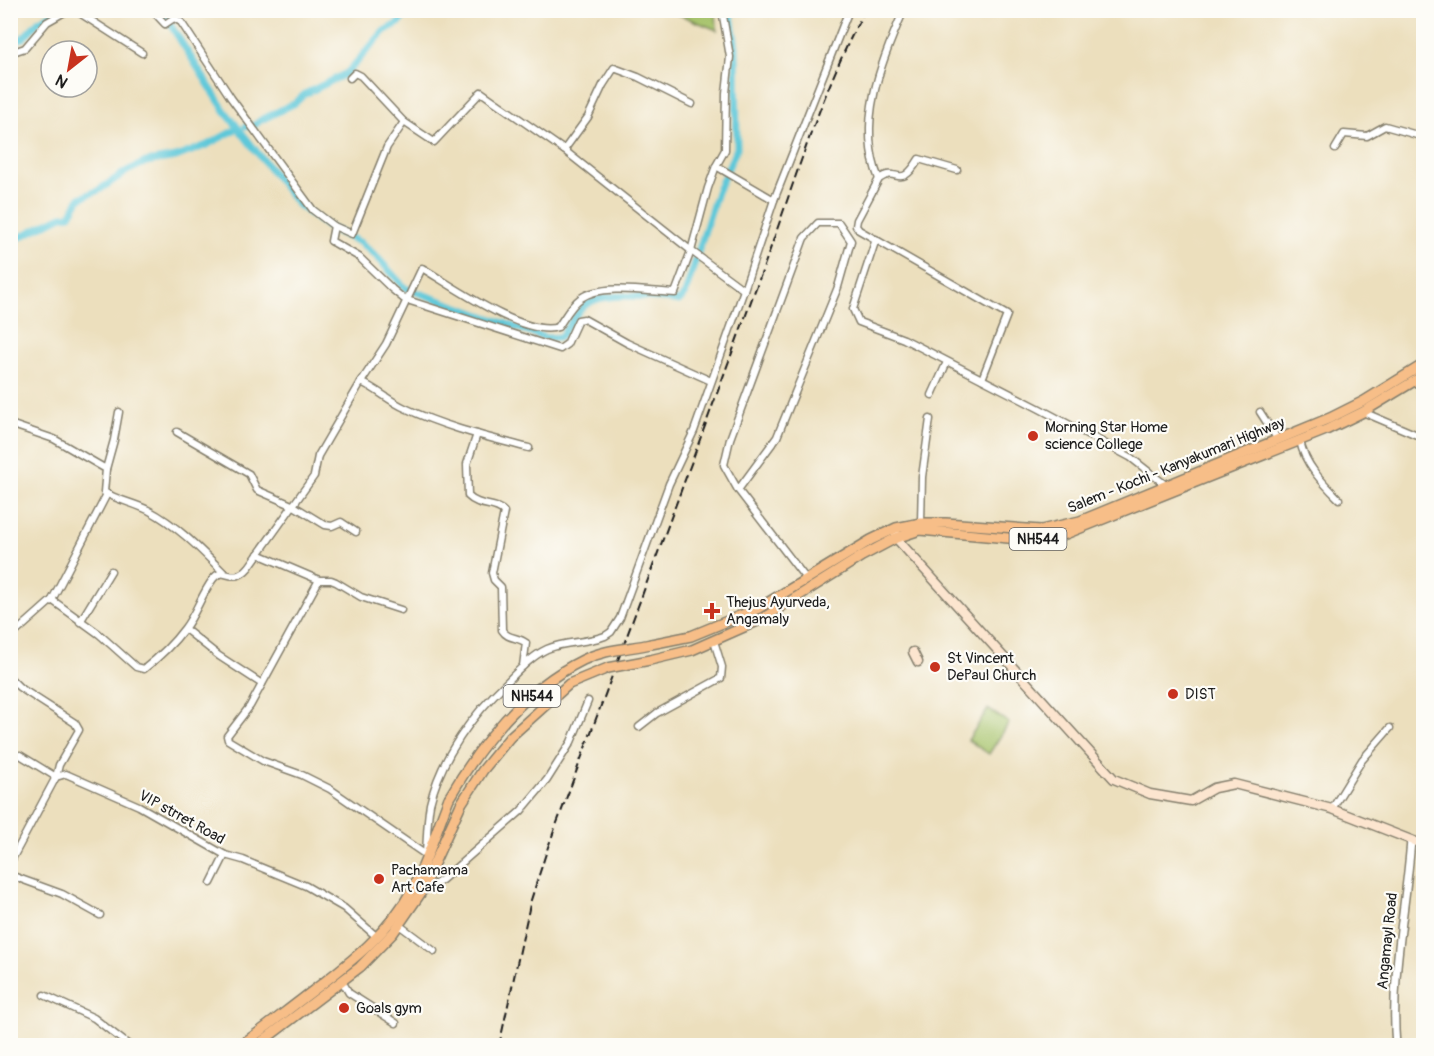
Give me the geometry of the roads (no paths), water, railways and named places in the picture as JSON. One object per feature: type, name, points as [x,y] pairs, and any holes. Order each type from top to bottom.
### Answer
[{"type":"highway","name":"Salem - Kochi - Kanyakumari Highway","points":[[261,1044],[339,978],[400,910],[413,887],[449,798],[483,745],[503,722],[536,692],[584,659],[620,648],[691,636],[759,608],[871,540],[921,523],[1041,530],[1080,521],[1278,441],[1364,401],[1424,364]]},
{"type":"highway","name":"Salem - Kochi - Kanyakumari Highway","points":[[239,1046],[379,949],[399,926],[420,894],[461,804],[483,770],[510,737],[569,684],[608,668],[692,650],[768,616],[896,533],[920,530],[1019,539],[1041,539],[1063,535],[1300,441],[1363,412],[1424,375]]},
{"type":"highway","points":[[691,636],[692,650]]},
{"type":"main road","points":[[896,533],[1114,779],[1150,794],[1191,801],[1214,788],[1234,784],[1332,809],[1424,845]]},
{"type":"main road","points":[[913,652],[918,662]]},
{"type":"street","points":[[10,52],[26,48],[47,22],[68,10]]},
{"type":"street","points":[[75,10],[142,53]]},
{"type":"street","points":[[152,10],[166,23],[173,19],[181,22],[248,122],[313,210],[334,231],[352,234],[387,147],[404,122]]},
{"type":"street","points":[[119,412],[106,469],[104,488],[107,494],[147,510],[165,521],[200,549],[224,573],[235,577],[240,576],[314,476],[318,456],[386,344],[422,268],[509,319],[528,326],[552,329],[558,327],[574,303],[590,293],[635,289],[675,293],[692,252],[702,207],[716,166],[725,150],[726,93],[730,69],[729,45],[722,10]]},
{"type":"street","points":[[319,580],[247,712],[227,736],[231,743],[263,762],[302,775],[330,789],[426,855],[431,802],[454,747],[473,717],[493,694],[523,666],[546,650],[598,638],[611,632],[620,618],[669,484],[694,431],[774,200],[849,10]]},
{"type":"street","points":[[879,179],[871,154],[869,138],[871,120],[878,78],[904,10]]},
{"type":"street","points":[[564,150],[588,117],[614,68],[638,77],[692,104]]},
{"type":"street","points":[[350,78],[355,73],[361,76],[404,122],[434,142],[481,92],[564,150],[692,252],[744,290]]},
{"type":"street","points":[[1335,149],[1344,134],[1367,136],[1385,126],[1424,137]]},
{"type":"street","points":[[957,170],[919,159],[907,175],[901,177],[888,175],[879,179],[856,226],[859,230],[1007,315],[982,379]]},
{"type":"street","points":[[716,166],[774,200]]},
{"type":"street","points":[[738,490],[777,437],[838,286],[851,241],[839,223],[818,223],[804,238],[730,439],[724,465],[738,490],[807,580]]},
{"type":"street","points":[[334,231],[331,241],[359,257],[401,297],[560,350],[567,344],[578,320],[584,319],[627,343],[711,381]]},
{"type":"street","points":[[876,239],[853,309],[859,321],[904,339],[1130,457],[1167,486]]},
{"type":"street","points":[[932,395],[947,362]]},
{"type":"street","points":[[361,382],[373,387],[403,407],[477,435],[529,448]]},
{"type":"street","points":[[1260,412],[1278,441]]},
{"type":"street","points":[[1363,412],[1424,438]]},
{"type":"street","points":[[921,523],[922,477],[930,420]]},
{"type":"street","points":[[10,424],[54,439],[106,469]]},
{"type":"street","points":[[177,432],[249,474],[257,490],[294,506],[325,525],[332,526],[341,522],[356,532]]},
{"type":"street","points":[[477,435],[467,464],[468,496],[478,504],[501,508],[504,512],[492,573],[494,580],[501,587],[502,630],[509,637],[521,639],[527,646],[523,666]]},
{"type":"street","points":[[1300,441],[1302,453],[1316,477],[1339,499]]},
{"type":"street","points":[[10,635],[52,600],[107,494]]},
{"type":"street","points":[[258,554],[319,580],[331,580],[361,597],[400,610]]},
{"type":"street","points":[[80,622],[111,571]]},
{"type":"street","points":[[52,600],[99,634],[136,668],[144,669],[154,662],[184,628],[214,577],[224,573]]},
{"type":"street","points":[[184,628],[219,656],[262,684]]},
{"type":"street","points":[[639,727],[657,713],[721,678],[722,667],[714,640]]},
{"type":"street","points":[[10,678],[19,687],[78,726],[79,730],[10,863]]},
{"type":"street","points":[[420,894],[442,880],[521,812],[547,780],[571,742],[588,701]]},
{"type":"street","points":[[1332,809],[1362,760],[1390,728]]},
{"type":"street","points":[[21,755],[56,777]]},
{"type":"street","name":"VIP strret Road","points":[[56,777],[66,774],[107,791],[139,806],[225,855],[306,886],[344,908],[377,936]]},
{"type":"street","name":"Angamayl Road","points":[[1396,1046],[1394,1021],[1397,963],[1411,840]]},
{"type":"street","points":[[212,883],[225,855]]},
{"type":"street","points":[[10,875],[62,894],[100,915]]},
{"type":"street","points":[[399,926],[434,951]]},
{"type":"street","points":[[339,978],[349,993],[396,1023]]},
{"type":"street","points":[[44,995],[94,1018],[130,1046]]},
{"type":"waterway","points":[[10,41],[23,38],[39,21],[59,10]]},
{"type":"waterway","points":[[161,10],[225,111],[298,205],[328,227],[361,243],[405,288],[546,338],[560,337],[580,310],[592,301],[616,296],[679,301],[685,294],[717,192],[737,148],[736,47],[730,10]]},
{"type":"waterway","points":[[246,126],[252,127],[295,103],[305,94],[347,73],[384,31],[399,23],[409,10]]},
{"type":"waterway","points":[[10,242],[62,216],[70,215],[80,198],[99,190],[127,171],[146,162],[176,157],[207,145],[233,131]]},
{"type":"railway","points":[[499,1046],[531,900],[548,847],[767,258],[818,114],[865,10]]},
{"type":"place","name":"Morning Star Home science College","points":[[1033,436]]},
{"type":"place","name":"Thejus Ayurveda, Angamaly","points":[[712,611]]},
{"type":"place","name":"St Vincent DePaul Church","points":[[935,667]]},
{"type":"place","name":"DIST","points":[[1173,694]]},
{"type":"place","name":"Pachamama Art Cafe","points":[[379,879]]},
{"type":"place","name":"Goals gym","points":[[344,1008]]}]
